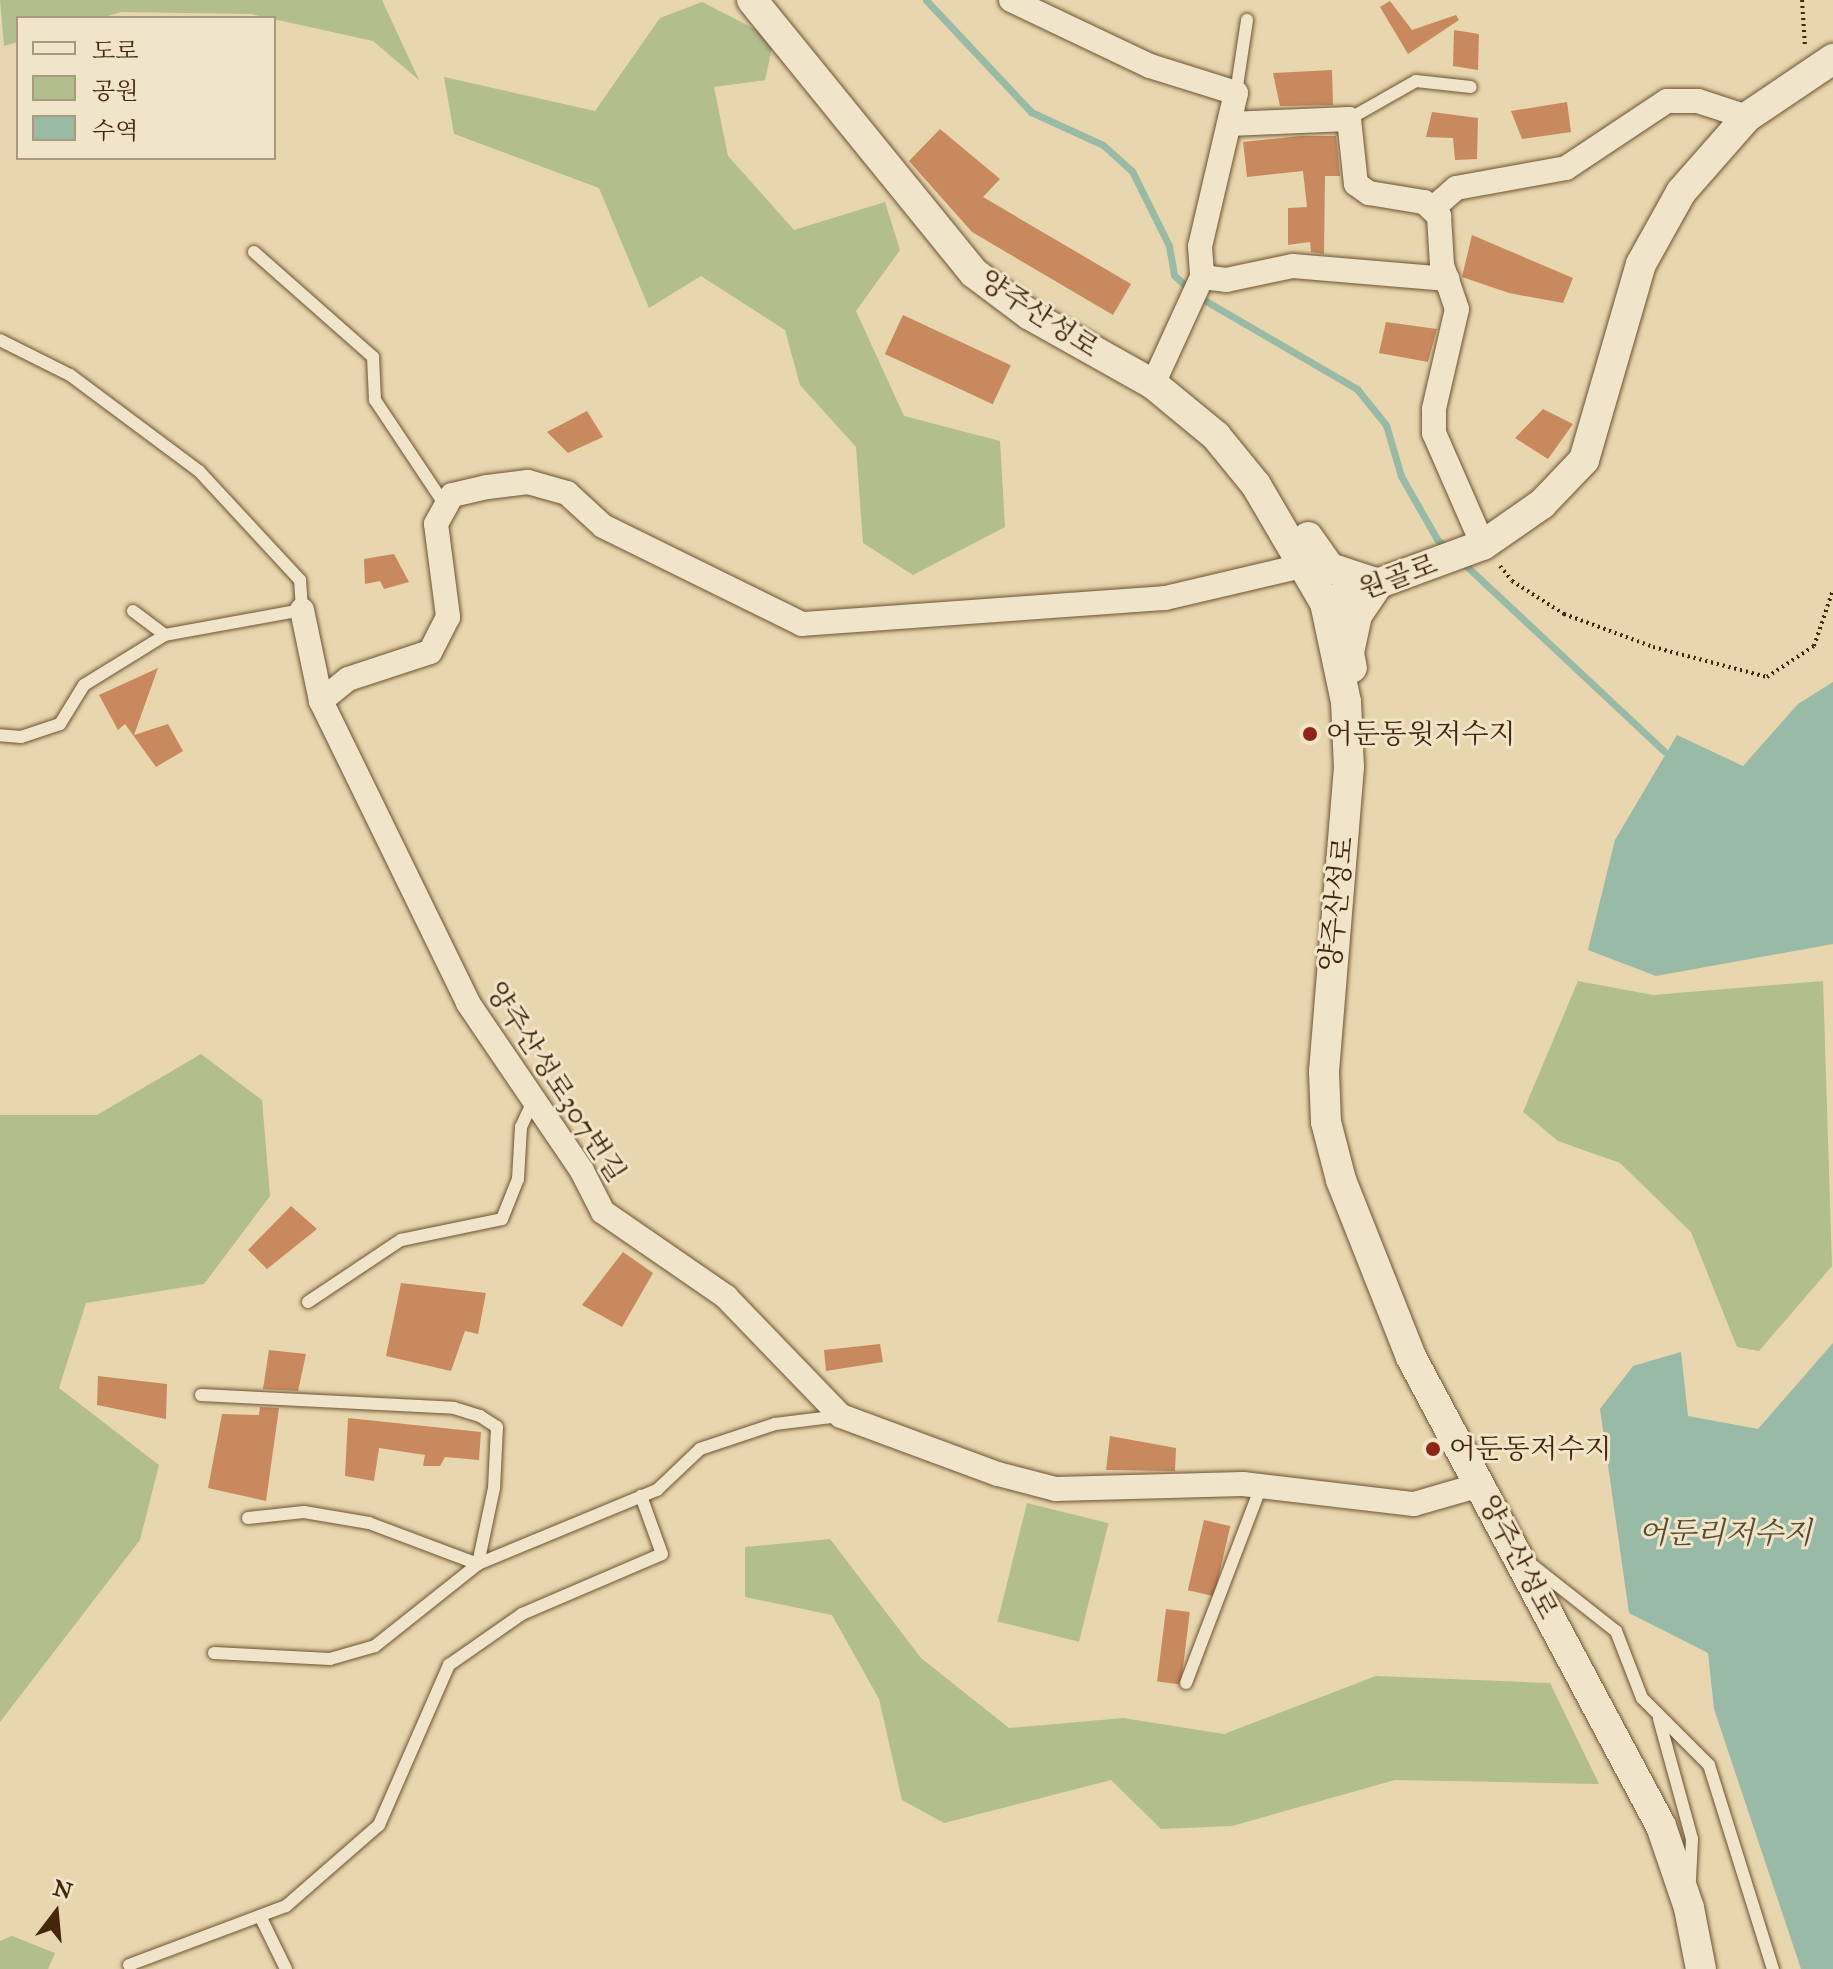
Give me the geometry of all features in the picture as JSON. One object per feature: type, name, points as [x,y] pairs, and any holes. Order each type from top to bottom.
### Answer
[{"type":"street","name":"양주산성로","points":[[752,0],[974,273],[1030,315],[1153,384],[1216,436],[1256,485],[1306,565],[1325,603],[1346,702],[1348,803],[1326,1018],[1326,1122],[1351,1212],[1411,1357],[1661,1826],[1689,1908],[1701,1969]]},
{"type":"street","points":[[1011,0],[1150,66],[1236,93],[1200,246],[1201,280],[1153,384]]},
{"type":"street","name":"원골로","points":[[1325,603],[1477,547],[1542,504],[1584,460],[1641,264],[1681,192],[1720,142],[1747,117],[1820,65]]},
{"type":"street","points":[[1432,209],[1456,188],[1566,168],[1667,101],[1698,101],[1747,117]]},
{"type":"street","points":[[1229,124],[1349,119],[1356,184],[1369,193],[1424,202],[1439,216],[1447,279],[1457,309],[1434,409],[1434,433],[1477,547]]},
{"type":"street","points":[[1201,280],[1226,280],[1293,266],[1447,279]]},
{"type":"street","points":[[321,701],[348,679],[430,652],[448,617],[436,524],[452,495],[528,482],[567,493],[603,526],[802,624],[1165,598],[1306,565]]},
{"type":"street","points":[[1256,485],[1274,495],[1330,568],[1378,584],[1353,629],[1349,653],[1359,724],[1347,742]]},
{"type":"street","name":"양주산성로307번길","points":[[302,610],[321,701],[468,1003],[532,1103],[582,1171],[603,1212],[726,1297],[841,1416],[998,1474],[1056,1489],[1261,1487],[1414,1504],[1480,1485]]},
{"type":"lane","points":[[1236,93],[1247,20]]},
{"type":"lane","points":[[1349,119],[1416,81],[1471,87]]},
{"type":"lane","points":[[254,252],[373,357],[375,400],[445,505]]},
{"type":"lane","points":[[0,340],[70,375],[199,471],[300,580],[302,610],[165,635],[84,685],[60,724],[21,737],[0,735]]},
{"type":"lane","points":[[133,611],[165,635]]},
{"type":"lane","points":[[308,1302],[401,1240],[502,1219],[518,1179],[521,1127],[532,1103]]},
{"type":"lane","points":[[201,1395],[454,1408],[480,1416],[497,1427],[494,1488],[478,1564],[369,1523],[304,1512],[248,1518]]},
{"type":"lane","name":"양주산성로307번길","points":[[214,1653],[330,1659],[375,1646],[478,1564],[657,1490],[700,1449],[775,1424],[841,1416]]},
{"type":"lane","points":[[1186,1683],[1261,1487]]},
{"type":"lane","points":[[129,1965],[286,1906],[379,1825],[449,1665],[522,1614],[662,1554],[641,1496]]},
{"type":"lane","points":[[1517,1554],[1616,1631],[1642,1698],[1709,1765],[1773,1969]]},
{"type":"lane","points":[[1658,1716],[1692,1839],[1689,1908]]},
{"type":"lane","points":[[260,1916],[286,1969]]},
{"type":"path","points":[[1802,0],[1820,65]]},
{"type":"path","points":[[1477,547],[1512,581],[1564,614],[1653,647],[1767,677],[1814,646],[1833,590]]},
{"type":"green space","points":[[0,0],[382,0],[419,80],[373,41],[276,20],[276,16],[122,12],[107,16],[16,16],[16,43],[4,46]]},
{"type":"green space","points":[[702,2],[774,39],[765,80],[714,87],[728,156],[794,230],[885,202],[900,250],[856,311],[904,416],[1000,441],[1005,527],[913,575],[863,543],[856,447],[800,385],[785,330],[701,276],[649,308],[599,188],[454,134],[444,77],[595,111],[660,18]]},
{"type":"green space","points":[[1578,981],[1653,995],[1823,981],[1832,1266],[1759,1351],[1737,1347],[1691,1232],[1620,1163],[1558,1141],[1523,1112]]},
{"type":"green space","points":[[201,1054],[262,1100],[270,1196],[204,1284],[86,1303],[59,1388],[159,1465],[140,1540],[0,1722],[0,1115],[97,1115]]},
{"type":"green space","points":[[1027,1503],[1109,1523],[1079,1642],[997,1621]]},
{"type":"green space","points":[[830,1539],[921,1658],[1009,1728],[1123,1718],[1224,1734],[1376,1676],[1550,1683],[1599,1784],[1395,1780],[1232,1826],[1161,1829],[1111,1780],[944,1823],[902,1800],[879,1699],[832,1615],[745,1597],[745,1547]]},
{"type":"green space","points":[[12,1936],[55,1953],[48,1969],[0,1969],[0,1941]]},
{"type":"water","points":[[1833,682],[1833,944],[1656,976],[1588,950],[1615,840],[1677,735],[1743,766],[1798,704]]},
{"type":"water","name":"어둔리저수지","points":[[1833,1343],[1833,1969],[1801,1969],[1714,1709],[1708,1653],[1629,1613],[1600,1409],[1633,1366],[1681,1352],[1688,1416],[1758,1429]]},
{"type":"building","points":[[1390,1],[1412,30],[1456,15],[1459,20],[1408,54],[1380,7]]},
{"type":"building","points":[[1454,30],[1479,34],[1478,70],[1453,66]]},
{"type":"building","points":[[1332,70],[1333,105],[1280,106],[1273,73]]},
{"type":"building","points":[[1567,102],[1571,132],[1522,139],[1511,111]]},
{"type":"building","points":[[1432,112],[1478,118],[1477,159],[1455,160],[1453,138],[1426,137]]},
{"type":"building","points":[[940,129],[1000,179],[983,197],[1131,284],[1113,315],[972,232],[909,161]]},
{"type":"building","points":[[1336,136],[1340,176],[1325,176],[1324,254],[1311,252],[1310,242],[1288,245],[1288,208],[1307,207],[1303,171],[1247,177],[1243,142]]},
{"type":"building","points":[[1472,235],[1573,278],[1563,303],[1509,293],[1462,277]]},
{"type":"building","points":[[903,315],[1011,365],[993,404],[885,354]]},
{"type":"building","points":[[1386,322],[1437,329],[1428,362],[1379,353]]},
{"type":"building","points":[[1543,409],[1573,424],[1548,459],[1515,438]]},
{"type":"building","points":[[587,411],[603,437],[568,453],[547,432]]},
{"type":"building","points":[[394,554],[409,582],[384,589],[380,581],[365,584],[364,559]]},
{"type":"building","points":[[158,668],[134,735],[168,724],[183,751],[156,767],[125,724],[118,730],[99,695]]},
{"type":"building","points":[[291,1206],[317,1229],[267,1269],[248,1250]]},
{"type":"building","points":[[623,1252],[653,1273],[622,1327],[582,1305]]},
{"type":"building","points":[[401,1283],[486,1293],[478,1334],[465,1331],[451,1371],[386,1356]]},
{"type":"building","points":[[880,1344],[883,1362],[826,1371],[824,1350]]},
{"type":"building","points":[[269,1350],[306,1354],[298,1391],[263,1389]]},
{"type":"building","points":[[98,1376],[167,1384],[166,1419],[97,1405]]},
{"type":"building","points":[[260,1407],[279,1408],[266,1501],[208,1488],[222,1414],[259,1415]]},
{"type":"building","points":[[348,1418],[481,1432],[479,1460],[445,1457],[440,1466],[423,1466],[425,1455],[379,1448],[374,1481],[345,1476]]},
{"type":"building","points":[[1110,1436],[1176,1448],[1175,1471],[1106,1470]]},
{"type":"building","points":[[1204,1520],[1230,1526],[1214,1596],[1188,1590]]},
{"type":"building","points":[[1166,1609],[1190,1612],[1181,1684],[1157,1681]]},
{"type":"waterway","points":[[926,0],[1031,112],[1103,145],[1132,171],[1169,246],[1174,275],[1189,289]]},
{"type":"waterway","points":[[1199,297],[1357,389],[1386,425],[1401,476],[1437,539],[1449,550]]},
{"type":"waterway","points":[[1461,561],[1664,751]]},
{"type":"place","name":"어둔동윗저수지","points":[[1310,734]]},
{"type":"place","name":"어둔동저수지","points":[[1433,1449]]}]
